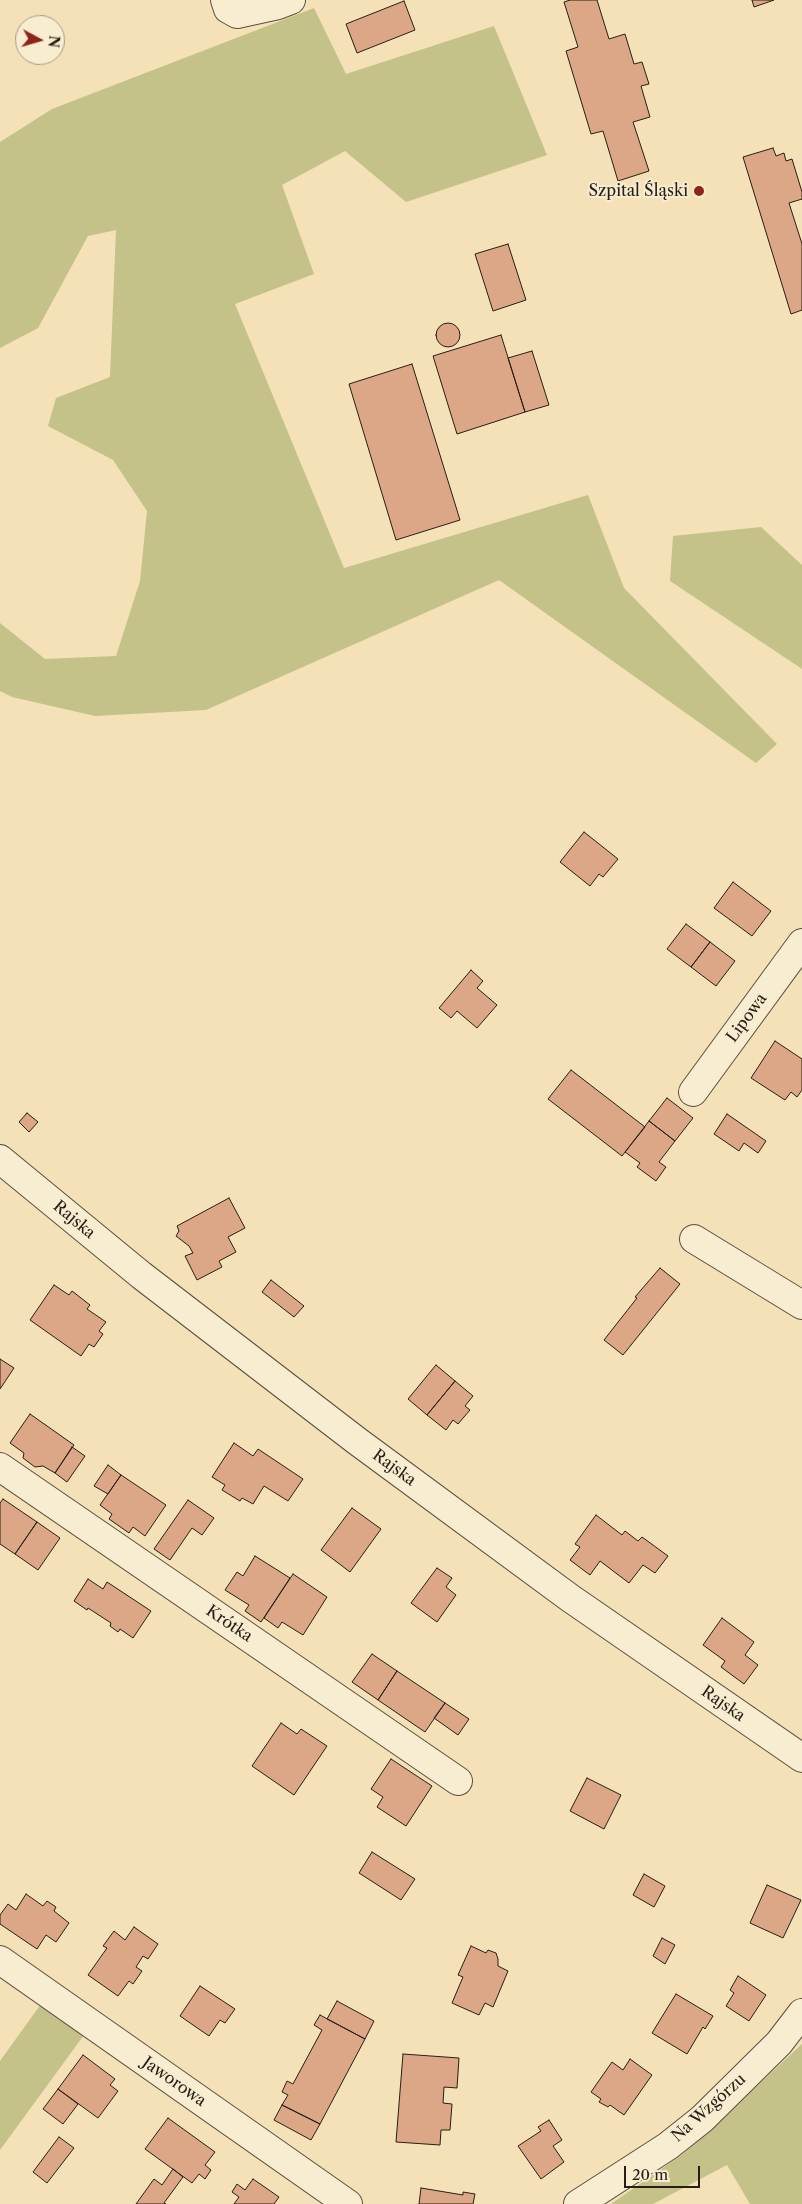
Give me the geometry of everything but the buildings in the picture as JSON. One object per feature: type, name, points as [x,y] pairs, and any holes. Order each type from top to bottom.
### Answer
[{"type":"street","points":[[225,0],[228,9],[237,14],[278,5],[291,0]]},
{"type":"street","name":"Lipowa","points":[[693,1092],[802,943]]},
{"type":"street","name":"Rajska","points":[[0,1159],[140,1275],[357,1441],[570,1598],[802,1758]]},
{"type":"street","points":[[694,1239],[802,1305]]},
{"type":"street","name":"Krótka","points":[[0,1467],[458,1781]]},
{"type":"street","name":"Jaworowa","points":[[0,1960],[348,2204]]},
{"type":"street","name":"Na Wzgórzu","points":[[578,2204],[668,2146],[702,2119],[779,2043],[802,2013]]},
{"type":"shaded area","points":[[314,8],[346,74],[494,26],[547,155],[406,202],[345,151],[282,185],[314,274],[235,304],[344,568],[588,495],[624,588],[777,744],[756,763],[499,580],[206,710],[95,716],[12,697],[0,691],[0,623],[45,659],[116,656],[140,581],[147,511],[113,460],[48,426],[56,398],[110,377],[116,230],[88,236],[38,328],[0,348],[0,142],[52,109]]},
{"type":"shaded area","points":[[761,527],[802,565],[802,669],[670,581],[673,536]]},
{"type":"shaded area","points":[[41,2004],[84,2035],[0,2150],[0,2061]]},
{"type":"shaded area","points":[[802,2044],[802,2204],[750,2204],[727,2165],[653,2204],[611,2204],[683,2154]]},
{"type":"place","name":"Szpital Śląski","points":[[699,191]]}]
